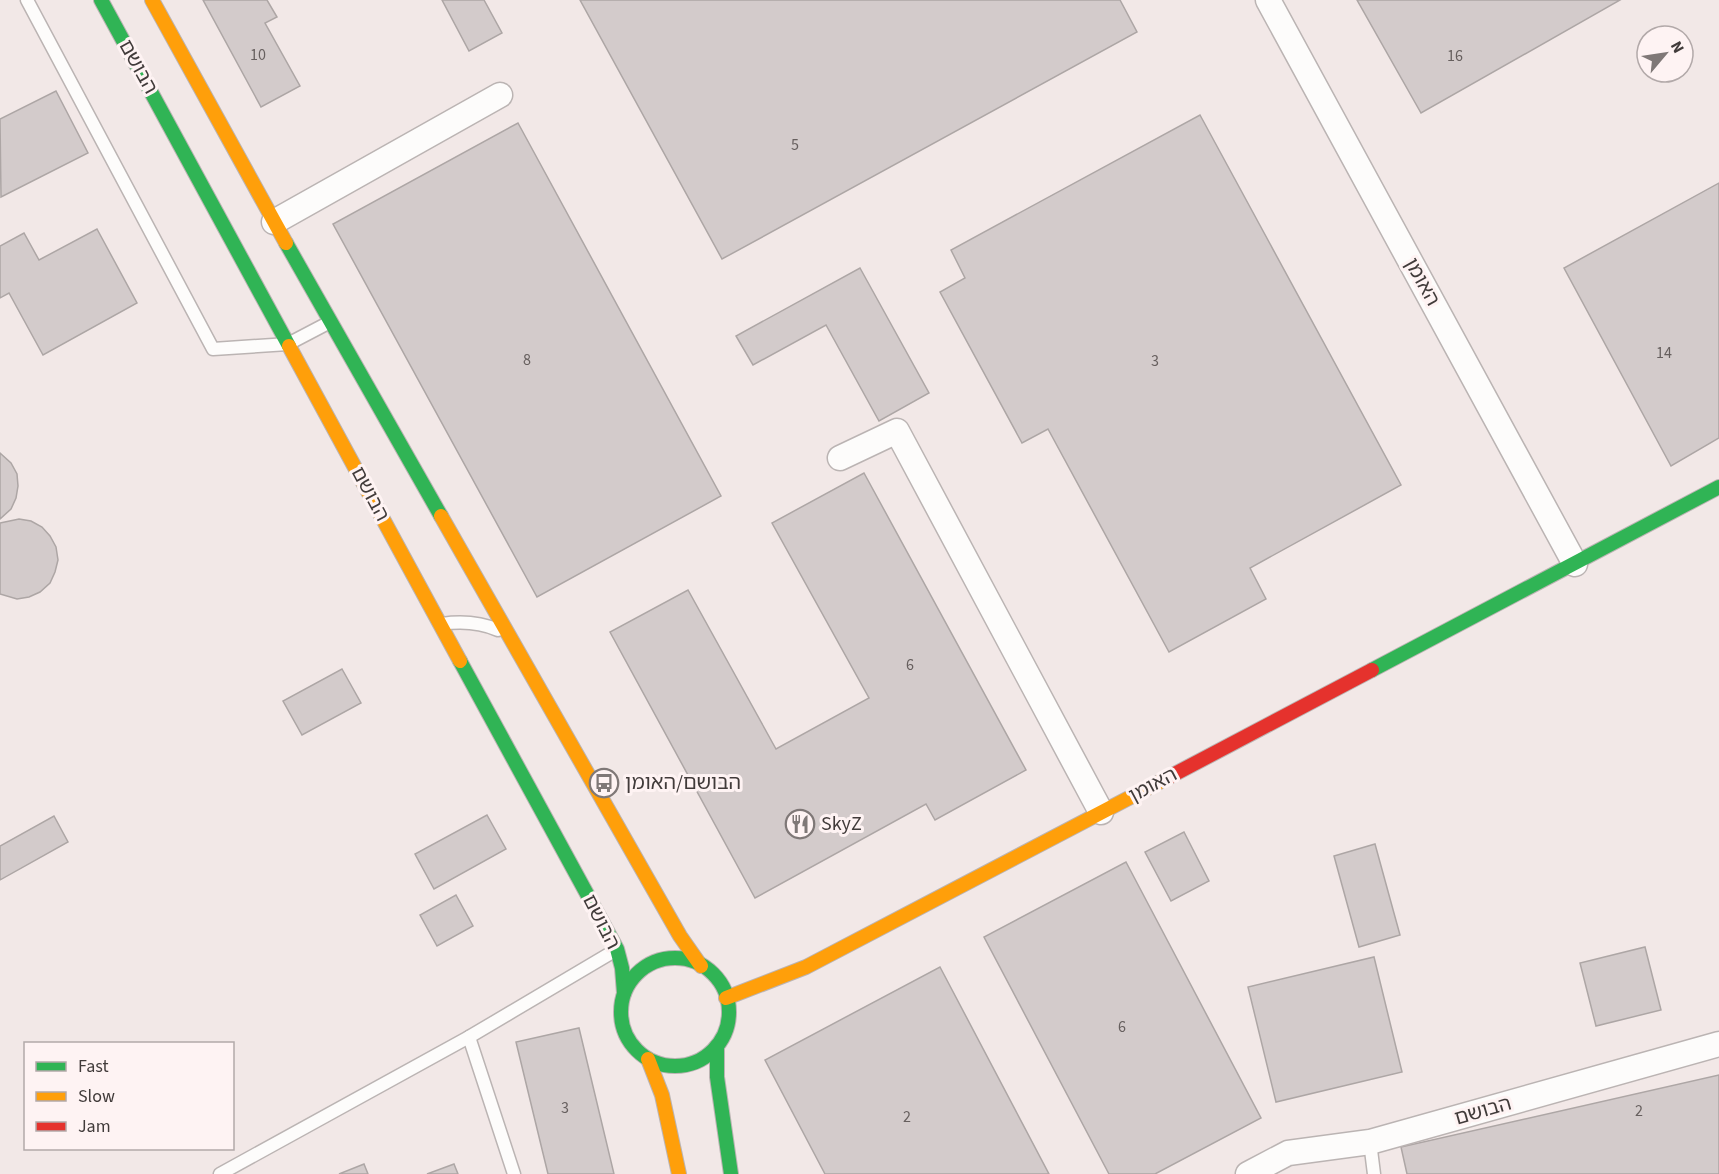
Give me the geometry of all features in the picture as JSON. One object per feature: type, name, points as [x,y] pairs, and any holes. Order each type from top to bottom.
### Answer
[{"type":"street","name":"הבושם","points":[[101,0],[617,949],[622,968],[624,993]]},
{"type":"street","points":[[152,0],[274,222],[680,936],[701,966],[719,983],[726,998],[728,1015],[717,1046],[717,1077],[731,1174]]},
{"type":"street","name":"האומן","points":[[1268,0],[1575,564]]},
{"type":"street","points":[[274,222],[500,95]]},
{"type":"street","points":[[840,458],[897,431],[1101,812]]},
{"type":"street","name":"האומן","points":[[726,998],[806,967],[1719,487]]},
{"type":"street","points":[[701,966],[686,960],[661,960],[645,967],[633,978],[624,993],[621,1015],[624,1030],[636,1050],[648,1059],[669,1066],[685,1065],[699,1060],[717,1046]]},
{"type":"street","name":"הבושם","points":[[1248,1174],[1288,1153],[1370,1142],[1719,1044]]},
{"type":"street","points":[[648,1059],[662,1095],[679,1174]]},
{"type":"lane","points":[[27,0],[213,349],[288,344],[331,321]]},
{"type":"lane","points":[[440,624],[458,621],[484,624],[510,636]]},
{"type":"lane","points":[[220,1174],[470,1037],[617,949]]},
{"type":"lane","points":[[470,1037],[514,1174]]},
{"type":"lane","points":[[1370,1142],[1374,1174]]},
{"type":"building","points":[[203,0],[267,0],[277,17],[265,23],[300,86],[261,107]]},
{"type":"building","points":[[442,0],[484,0],[502,33],[469,51]]},
{"type":"building","points":[[580,0],[1120,0],[1137,32],[722,259]]},
{"type":"building","points":[[1357,0],[1620,0],[1421,113]]},
{"type":"building","points":[[56,91],[88,153],[1,197],[0,119]]},
{"type":"building","points":[[1200,115],[1401,485],[1250,568],[1266,599],[1169,652],[1048,429],[1022,443],[940,292],[965,278],[951,250]]},
{"type":"building","points":[[518,123],[721,496],[537,597],[333,224]]},
{"type":"building","points":[[1719,183],[1719,438],[1671,466],[1564,268]]},
{"type":"building","points":[[97,229],[137,303],[43,355],[9,293],[0,298],[0,246],[24,233],[39,260]]},
{"type":"building","points":[[860,268],[929,393],[879,421],[826,325],[753,365],[736,336]]},
{"type":"building","points":[[0,453],[11,463],[17,474],[18,486],[11,509],[0,519]]},
{"type":"building","points":[[864,473],[1026,770],[935,820],[926,804],[755,898],[610,632],[688,590],[776,749],[869,698],[772,523]]},
{"type":"building","points":[[19,519],[31,521],[42,527],[56,547],[58,560],[50,583],[40,592],[17,599],[0,594],[0,523]]},
{"type":"building","points":[[342,669],[361,703],[302,735],[283,701]]},
{"type":"building","points":[[487,815],[506,849],[434,889],[415,854]]},
{"type":"building","points":[[54,816],[68,842],[0,880],[0,846]]},
{"type":"building","points":[[1184,832],[1209,881],[1171,901],[1145,852]]},
{"type":"building","points":[[1375,844],[1400,935],[1359,947],[1334,856]]},
{"type":"building","points":[[1126,862],[1261,1118],[1155,1174],[1109,1174],[984,937]]},
{"type":"building","points":[[456,895],[473,926],[437,946],[420,915]]},
{"type":"building","points":[[1645,947],[1661,1010],[1596,1026],[1580,963]]},
{"type":"building","points":[[1374,957],[1402,1072],[1276,1102],[1248,987]]},
{"type":"building","points":[[940,967],[1049,1174],[825,1174],[765,1060]]},
{"type":"building","points":[[579,1028],[614,1174],[548,1174],[516,1042]]},
{"type":"building","points":[[1719,1075],[1719,1174],[1407,1174],[1401,1147]]},
{"type":"building","points":[[364,1164],[368,1174],[339,1174]]},
{"type":"building","points":[[454,1164],[458,1174],[427,1174]]},
{"type":"traffic: fast","points":[[101,0],[289,346]]},
{"type":"traffic: fast","points":[[286,243],[441,516]]},
{"type":"traffic: fast","points":[[1372,670],[1719,487]]},
{"type":"traffic: fast","points":[[460,661],[617,949],[622,968],[624,993]]},
{"type":"traffic: fast","points":[[675,958],[696,962],[713,974],[725,991],[729,1012],[725,1033],[713,1050],[696,1062],[675,1066],[654,1062],[637,1050],[625,1033],[621,1012],[625,991],[637,974],[654,962],[675,958]]},
{"type":"traffic: fast","points":[[717,1046],[717,1077],[731,1174]]},
{"type":"traffic: slow","points":[[152,0],[286,243]]},
{"type":"traffic: slow","points":[[289,346],[460,661]]},
{"type":"traffic: slow","points":[[441,516],[680,936],[701,966]]},
{"type":"traffic: slow","points":[[726,998],[806,967],[1169,777]]},
{"type":"traffic: slow","points":[[648,1059],[662,1095],[679,1174]]},
{"type":"traffic: jam","points":[[1169,777],[1372,670]]},
{"type":"place","name":"הבושם/האומן","points":[[604,783]]},
{"type":"place","name":"SkyZ","points":[[800,824]]}]
